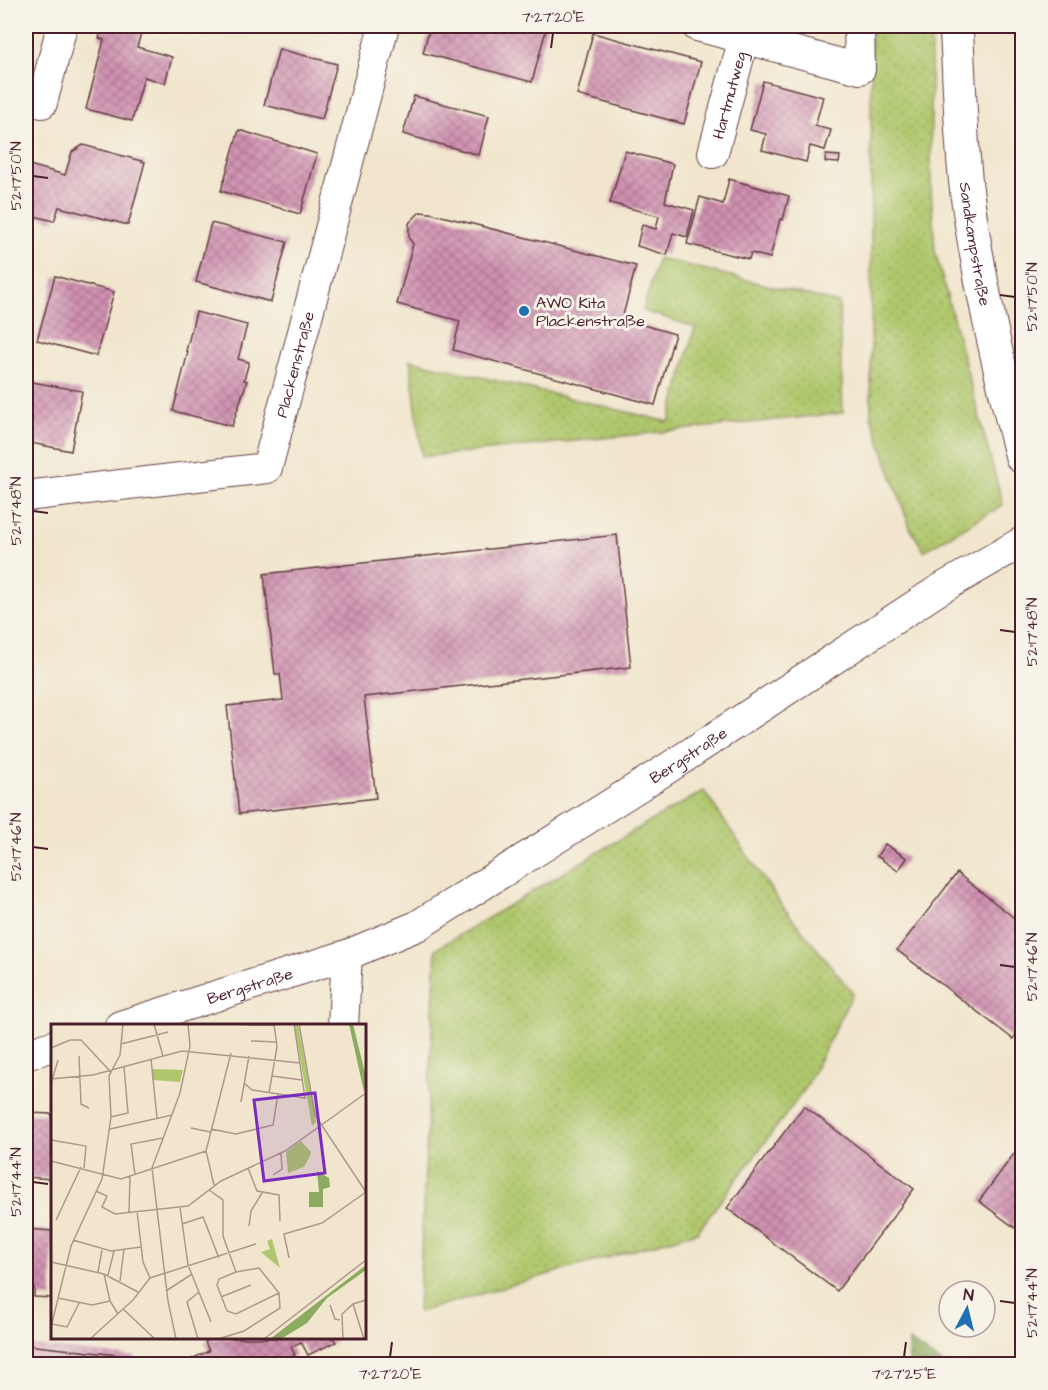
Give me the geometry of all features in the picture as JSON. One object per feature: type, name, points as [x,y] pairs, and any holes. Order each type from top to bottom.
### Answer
[{"type":"street","points":[[42,103],[62,26]]},
{"type":"street","name":"Plackenstraße","points":[[26,496],[267,468],[384,26]]},
{"type":"street","name":"Hartmutweg","points":[[697,26],[860,69],[859,26]]},
{"type":"street","name":"Sandkampstraße","points":[[956,26],[967,192],[1002,381],[1023,457]]},
{"type":"street","name":"Hartmutweg","points":[[713,153],[744,38]]},
{"type":"street","name":"Bergstraße","points":[[126,1024],[347,955],[417,926],[673,765],[937,591],[1023,542]]},
{"type":"street","points":[[343,1024],[347,955]]},
{"type":"street","points":[[26,1055],[51,1046]]},
{"type":"green space","points":[[871,26],[931,26],[931,188],[935,251],[1003,505],[924,551],[910,528],[871,416]]},
{"type":"green space","points":[[658,258],[839,303],[843,413],[422,457],[410,360],[669,422],[695,327],[643,311]]},
{"type":"green space","points":[[704,791],[780,903],[853,993],[805,1089],[697,1232],[418,1312],[436,949]]},
{"type":"green space","points":[[909,1341],[943,1364],[909,1364]]},
{"type":"building","points":[[103,26],[143,26],[137,47],[172,57],[165,83],[144,77],[132,121],[86,109],[104,40],[99,38]]},
{"type":"building","points":[[430,26],[547,26],[532,82],[423,53]]},
{"type":"building","points":[[593,33],[701,62],[684,124],[577,95]]},
{"type":"building","points":[[279,49],[337,64],[322,119],[264,105]]},
{"type":"building","points":[[763,81],[823,97],[815,126],[831,130],[825,150],[810,146],[806,162],[762,150],[766,134],[750,130]]},
{"type":"building","points":[[414,96],[489,116],[479,155],[403,134]]},
{"type":"building","points":[[239,130],[317,154],[300,214],[221,191]]},
{"type":"building","points":[[83,145],[145,162],[128,225],[59,207],[54,221],[26,214],[26,164],[65,175],[72,152]]},
{"type":"building","points":[[625,151],[673,164],[665,202],[694,210],[687,237],[673,233],[667,255],[637,246],[642,225],[656,229],[659,216],[610,203]]},
{"type":"building","points":[[826,155],[840,156],[839,163],[825,162]]},
{"type":"building","points":[[729,179],[789,196],[783,220],[780,219],[770,258],[751,253],[749,259],[687,244],[700,197],[723,204]]},
{"type":"building","name":"AWO Kita Plackenstraße","points":[[420,212],[636,266],[622,319],[675,334],[655,405],[453,350],[460,321],[397,304],[413,244],[409,238],[409,223]]},
{"type":"building","points":[[211,223],[287,242],[271,302],[196,282]]},
{"type":"building","points":[[55,276],[114,292],[96,356],[37,340]]},
{"type":"building","points":[[196,312],[247,325],[238,359],[249,362],[244,380],[247,381],[232,426],[173,411]]},
{"type":"building","points":[[27,381],[82,391],[71,451],[26,442]]},
{"type":"building","points":[[617,535],[631,667],[364,697],[376,798],[239,814],[227,706],[283,700],[280,674],[275,674],[264,574]]},
{"type":"building","points":[[885,844],[907,858],[898,871],[877,856]]},
{"type":"building","points":[[957,873],[1022,924],[1022,1026],[1013,1039],[897,950]]},
{"type":"building","points":[[804,1106],[914,1189],[837,1291],[727,1208]]},
{"type":"building","points":[[26,1113],[51,1114],[51,1179],[26,1177]]},
{"type":"building","points":[[1022,1143],[1022,1233],[979,1201]]},
{"type":"building","points":[[26,1229],[51,1231],[51,1298],[34,1297],[34,1288],[26,1287]]},
{"type":"building","points":[[211,1339],[334,1339],[336,1342],[308,1355],[301,1342],[291,1347],[295,1355],[276,1364],[181,1364],[209,1351],[205,1342]]},
{"type":"building","points":[[26,1345],[136,1357],[136,1364],[26,1364]]},
{"type":"place","name":"AWO Kita Plackenstraße","points":[[524,311]]}]
